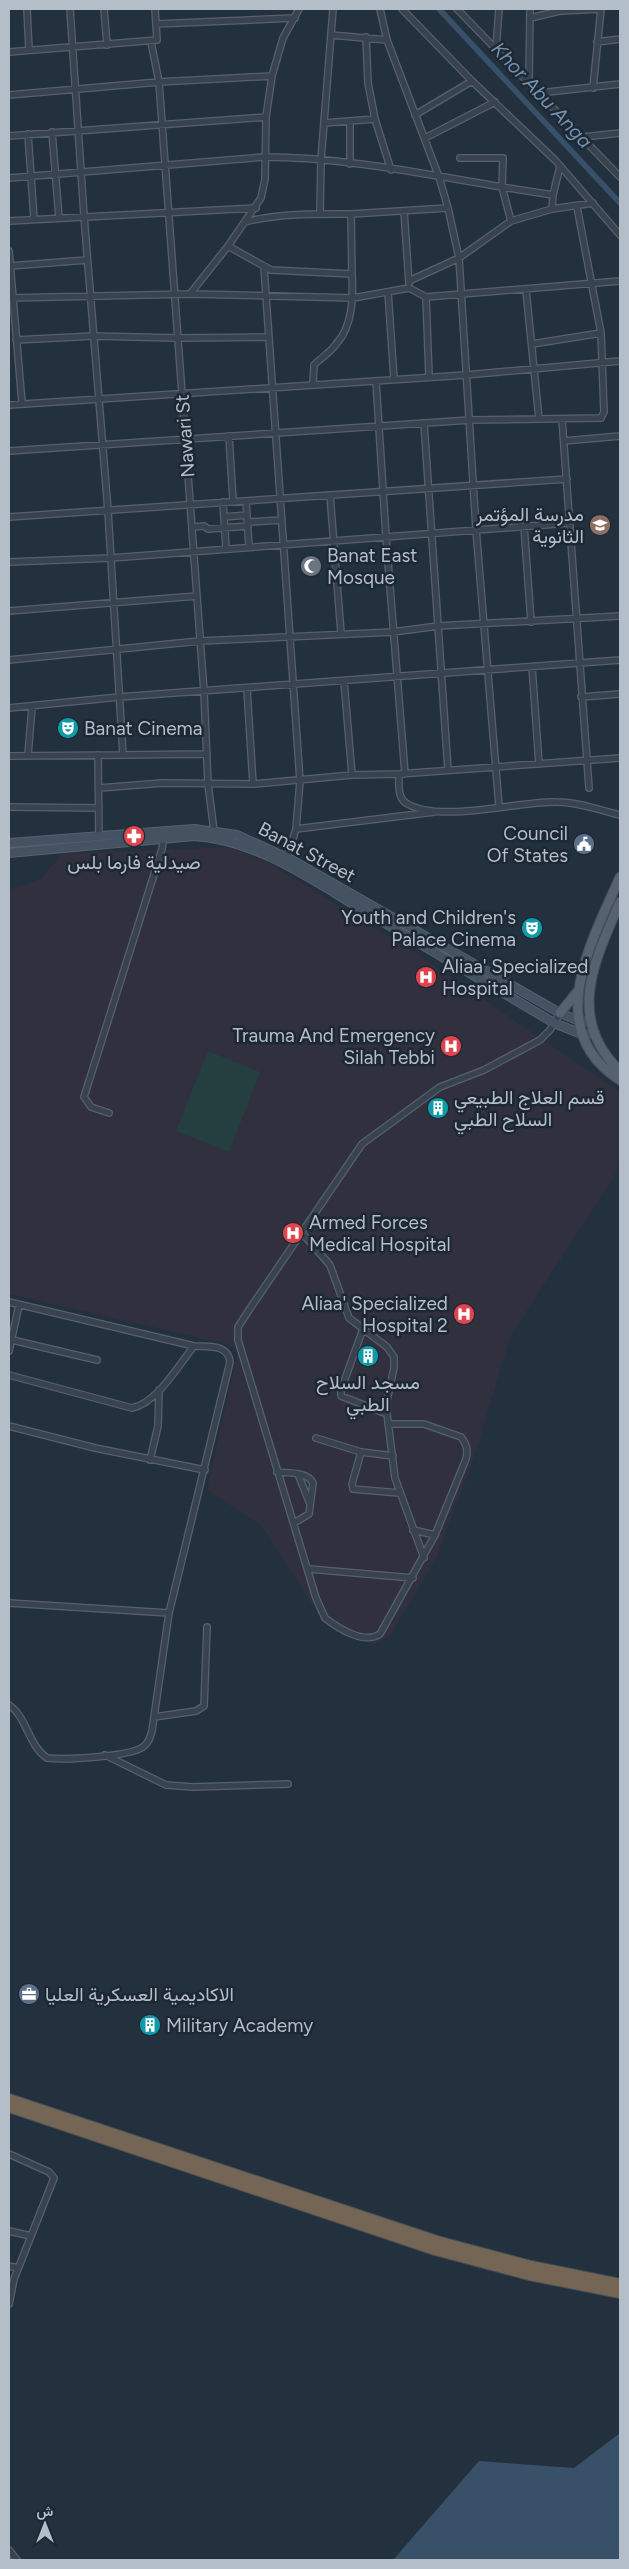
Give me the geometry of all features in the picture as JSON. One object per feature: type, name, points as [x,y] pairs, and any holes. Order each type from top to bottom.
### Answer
[{"type":"highway","points":[[9,2099],[437,2241],[531,2266],[620,2284]]},
{"type":"highway","points":[[9,2108],[435,2250],[529,2275],[620,2293]]},
{"type":"main road","name":"Banat Street","points":[[9,853],[214,831],[237,835],[287,857],[560,1013],[579,1021],[592,1022]]},
{"type":"main road","name":"Banat Street","points":[[9,843],[99,836],[164,835],[213,838],[255,850],[333,893],[554,1023],[584,1035]]},
{"type":"main road","points":[[9,859],[26,851]]},
{"type":"main road","points":[[620,877],[585,959],[578,990],[579,1021],[584,1035],[596,1060],[620,1080]]},
{"type":"main road","points":[[620,902],[591,974],[588,1008],[595,1033],[606,1056],[620,1071]]},
{"type":"main road","points":[[560,1013],[578,990]]},
{"type":"main road","points":[[584,1035],[595,1033]]},
{"type":"street","points":[[27,9],[29,50]]},
{"type":"street","points":[[70,9],[87,260],[108,511],[123,755]]},
{"type":"street","points":[[104,9],[107,45]]},
{"type":"street","points":[[9,52],[151,42],[157,40],[155,9]]},
{"type":"street","points":[[190,294],[256,208],[263,188],[266,117],[272,76],[283,38],[299,9]]},
{"type":"street","points":[[320,214],[321,160],[333,9]]},
{"type":"street","points":[[380,9],[387,40],[439,177],[448,208],[458,258],[462,294],[476,529],[499,806]]},
{"type":"street","points":[[402,9],[472,81],[560,166],[620,235]]},
{"type":"street","points":[[456,9],[620,177]]},
{"type":"street","points":[[496,49],[500,9]]},
{"type":"street","points":[[529,82],[530,9]]},
{"type":"street","points":[[530,18],[560,11],[601,9],[593,88]]},
{"type":"street","points":[[156,24],[295,18]]},
{"type":"street","points":[[331,35],[387,40]]},
{"type":"street","points":[[366,37],[368,83],[375,119],[391,170]]},
{"type":"street","points":[[597,42],[620,39]]},
{"type":"street","name":"Nawari St","points":[[151,42],[159,82],[167,212],[204,692],[208,784],[214,831]]},
{"type":"street","points":[[9,95],[159,82],[272,76]]},
{"type":"street","points":[[415,116],[472,81]]},
{"type":"street","points":[[539,92],[620,84]]},
{"type":"street","points":[[425,138],[495,102]]},
{"type":"street","points":[[9,136],[162,123],[266,117]]},
{"type":"street","points":[[324,122],[350,122],[375,119]]},
{"type":"street","points":[[350,122],[350,164]]},
{"type":"street","points":[[52,132],[59,218]]},
{"type":"street","points":[[28,134],[34,219]]},
{"type":"street","points":[[582,137],[620,134]]},
{"type":"street","points":[[9,178],[82,174],[264,157],[306,158],[553,195]]},
{"type":"street","points":[[460,158],[503,158],[502,187],[511,221]]},
{"type":"street","points":[[552,209],[553,195],[560,166]]},
{"type":"street","points":[[11,298],[90,294],[266,294],[353,298],[388,292],[409,284],[458,258],[511,221],[552,209],[577,207],[593,203]]},
{"type":"street","points":[[9,451],[102,446],[379,425],[603,416],[604,362],[601,332],[577,207]]},
{"type":"street","points":[[9,221],[256,208]]},
{"type":"street","points":[[245,222],[320,214],[448,208]]},
{"type":"street","points":[[404,211],[409,284],[426,297],[620,281]]},
{"type":"street","points":[[313,384],[314,365],[341,339],[353,298],[351,214]]},
{"type":"street","points":[[228,246],[264,267],[274,270],[352,274]]},
{"type":"street","points":[[9,251],[11,298],[22,403]]},
{"type":"street","points":[[10,266],[87,260]]},
{"type":"street","points":[[264,267],[300,781],[296,829],[287,857]]},
{"type":"street","points":[[526,290],[539,419]]},
{"type":"street","points":[[388,292],[394,379]]},
{"type":"street","points":[[426,297],[429,376]]},
{"type":"street","points":[[532,344],[601,332]]},
{"type":"street","points":[[16,340],[94,336],[178,338],[269,337]]},
{"type":"street","points":[[9,405],[376,381],[620,361]]},
{"type":"street","points":[[376,381],[393,632],[398,676],[402,774],[400,792],[404,802],[422,808],[444,811]]},
{"type":"street","points":[[562,419],[578,663],[589,788]]},
{"type":"street","points":[[424,423],[448,770]]},
{"type":"street","points":[[229,436],[233,502]]},
{"type":"street","points":[[564,441],[620,436]]},
{"type":"street","points":[[9,517],[567,479]]},
{"type":"street","points":[[330,495],[341,634]]},
{"type":"street","points":[[246,501],[249,547]]},
{"type":"street","points":[[223,502],[226,548]]},
{"type":"street","points":[[224,516],[248,521],[282,520]]},
{"type":"street","points":[[192,527],[225,528],[248,521]]},
{"type":"street","points":[[9,562],[111,558],[194,550],[570,523]]},
{"type":"street","points":[[524,526],[531,622]]},
{"type":"street","points":[[9,611],[197,596]]},
{"type":"street","points":[[9,660],[200,641],[393,632],[438,626],[620,616]]},
{"type":"street","points":[[9,708],[119,697],[620,660]]},
{"type":"street","points":[[532,667],[539,764]]},
{"type":"street","points":[[344,681],[352,775]]},
{"type":"street","points":[[247,689],[253,784]]},
{"type":"street","points":[[581,697],[620,694]]},
{"type":"street","points":[[28,755],[32,707]]},
{"type":"street","points":[[9,756],[206,754]]},
{"type":"street","points":[[98,755],[99,836]]},
{"type":"street","points":[[99,788],[163,783],[253,784],[352,775],[402,774],[620,758]]},
{"type":"street","points":[[296,829],[444,811],[559,802],[620,815]]},
{"type":"street","points":[[9,807],[99,808]]},
{"type":"street","points":[[109,1113],[91,1107],[84,1097],[162,850],[164,835]]},
{"type":"street","points":[[388,1424],[424,1424],[462,1437],[466,1442],[466,1459],[424,1558],[380,1634],[368,1638],[352,1633],[325,1618],[278,1472],[237,1334],[238,1327],[362,1144],[440,1087],[523,1051],[547,1034],[560,1013]]},
{"type":"street","points":[[302,1233],[330,1264],[349,1318],[387,1347],[394,1357],[394,1368],[387,1402],[388,1424],[399,1493],[424,1558]]},
{"type":"street","points":[[9,1302],[194,1346],[224,1349],[228,1352],[230,1362],[169,1613],[151,1736],[144,1747],[129,1752],[105,1755],[47,1758],[36,1748],[18,1714],[9,1705]]},
{"type":"street","points":[[9,1351],[20,1305]]},
{"type":"street","points":[[363,1329],[341,1390],[341,1396],[387,1414]]},
{"type":"street","points":[[12,1340],[98,1360]]},
{"type":"street","points":[[9,1375],[132,1408],[142,1406],[152,1399],[194,1346]]},
{"type":"street","points":[[150,1460],[158,1426],[160,1389]]},
{"type":"street","points":[[9,1426],[150,1460],[205,1470]]},
{"type":"street","points":[[316,1438],[360,1452],[393,1456]]},
{"type":"street","points":[[360,1452],[352,1484],[353,1489],[399,1493]]},
{"type":"street","points":[[278,1472],[298,1474],[312,1480],[308,1516],[294,1523]]},
{"type":"street","points":[[298,1474],[310,1504]]},
{"type":"street","points":[[413,1530],[435,1535]]},
{"type":"street","points":[[309,1569],[413,1578]]},
{"type":"street","points":[[9,1603],[169,1613]]},
{"type":"street","points":[[154,1717],[196,1711],[204,1706],[207,1628]]},
{"type":"street","points":[[105,1755],[166,1785],[193,1787],[288,1784]]},
{"type":"street","points":[[9,2154],[50,2172],[54,2178],[18,2268],[9,2304]]},
{"type":"street","points":[[9,2231],[31,2236]]},
{"type":"street","points":[[9,2266],[18,2268]]},
{"type":"street","points":[[9,2550],[17,2560]]},
{"type":"shaded area","name":"Armed Forces Medical Hospital","points":[[229,847],[269,863],[414,952],[620,1092],[620,1153],[616,1173],[510,1337],[474,1458],[436,1559],[390,1636],[373,1645],[324,1623],[262,1526],[207,1490],[237,1356],[234,1348],[227,1344],[9,1294],[9,890],[41,879],[62,854]]},
{"type":"shaded area","points":[[620,2433],[620,2560],[393,2560],[479,2461],[574,2468]]},
{"type":"green space","points":[[208,1051],[260,1072],[229,1152],[176,1131]]},
{"type":"waterway","name":"Khor Abu Anga","points":[[439,9],[620,203]]},
{"type":"place","name":"مدرسة المؤتمر الثانوية","points":[[600,525]]},
{"type":"place","name":"Banat East Mosque","points":[[311,566]]},
{"type":"place","name":"Banat Cinema","points":[[68,728]]},
{"type":"place","name":"صيدلية فارما بلس","points":[[134,836]]},
{"type":"place","name":"Council Of States","points":[[584,844]]},
{"type":"place","name":"Youth and Children's Palace Cinema","points":[[532,928]]},
{"type":"place","name":"Aliaa' Specialized Hospital","points":[[426,977]]},
{"type":"place","name":"Trauma And Emergency Silah Tebbi","points":[[451,1046]]},
{"type":"place","name":"قسم العلاج الطبيعي السلاح الطبي","points":[[438,1108]]},
{"type":"place","name":"Armed Forces Medical Hospital","points":[[293,1233]]},
{"type":"place","name":"Aliaa' Specialized Hospital 2","points":[[464,1314]]},
{"type":"place","name":"مسجد السلاح الطبي","points":[[368,1356]]},
{"type":"place","name":"الاكاديمية العسكرية العليا","points":[[29,1994]]},
{"type":"place","name":"Military Academy","points":[[150,2025]]}]
